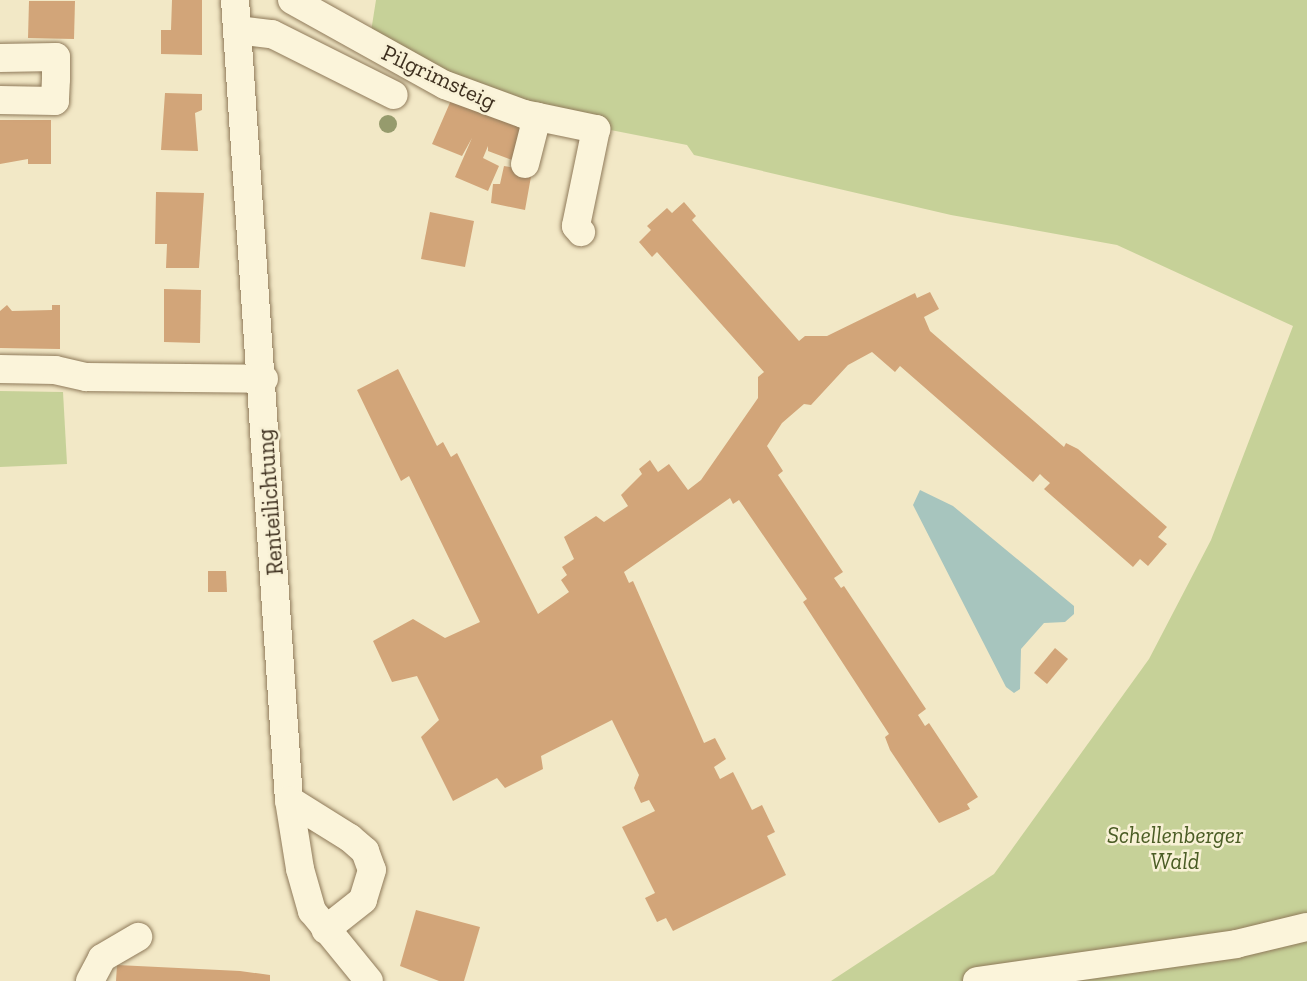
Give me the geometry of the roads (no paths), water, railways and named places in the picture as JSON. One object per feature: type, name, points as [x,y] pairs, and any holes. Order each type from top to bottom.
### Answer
[{"type":"street","name":"Renteilichtung","points":[[235,0],[264,379],[289,800],[304,890],[326,930],[369,981]]},
{"type":"street","name":"Pilgrimsteig","points":[[292,0],[445,85],[537,117],[596,129],[576,226],[581,232]]},
{"type":"street","points":[[237,30],[272,34],[394,95]]},
{"type":"street","points":[[0,58],[56,57],[55,100],[0,100]]},
{"type":"street","points":[[525,164],[537,117]]},
{"type":"street","points":[[0,369],[55,370],[86,377],[264,379]]},
{"type":"street","points":[[289,800],[351,838],[365,851],[372,870],[363,900],[326,930]]},
{"type":"street","points":[[976,981],[1236,944],[1307,927]]},
{"type":"street","points":[[90,981],[102,958],[138,937]]},
{"type":"water","points":[[920,490],[953,506],[1074,606],[1074,614],[1065,622],[1044,623],[1021,649],[1020,689],[1014,693],[1006,687],[913,505]]},
{"type":"park label","name":"Schellenberger Wald","points":[[1175,848]]}]
